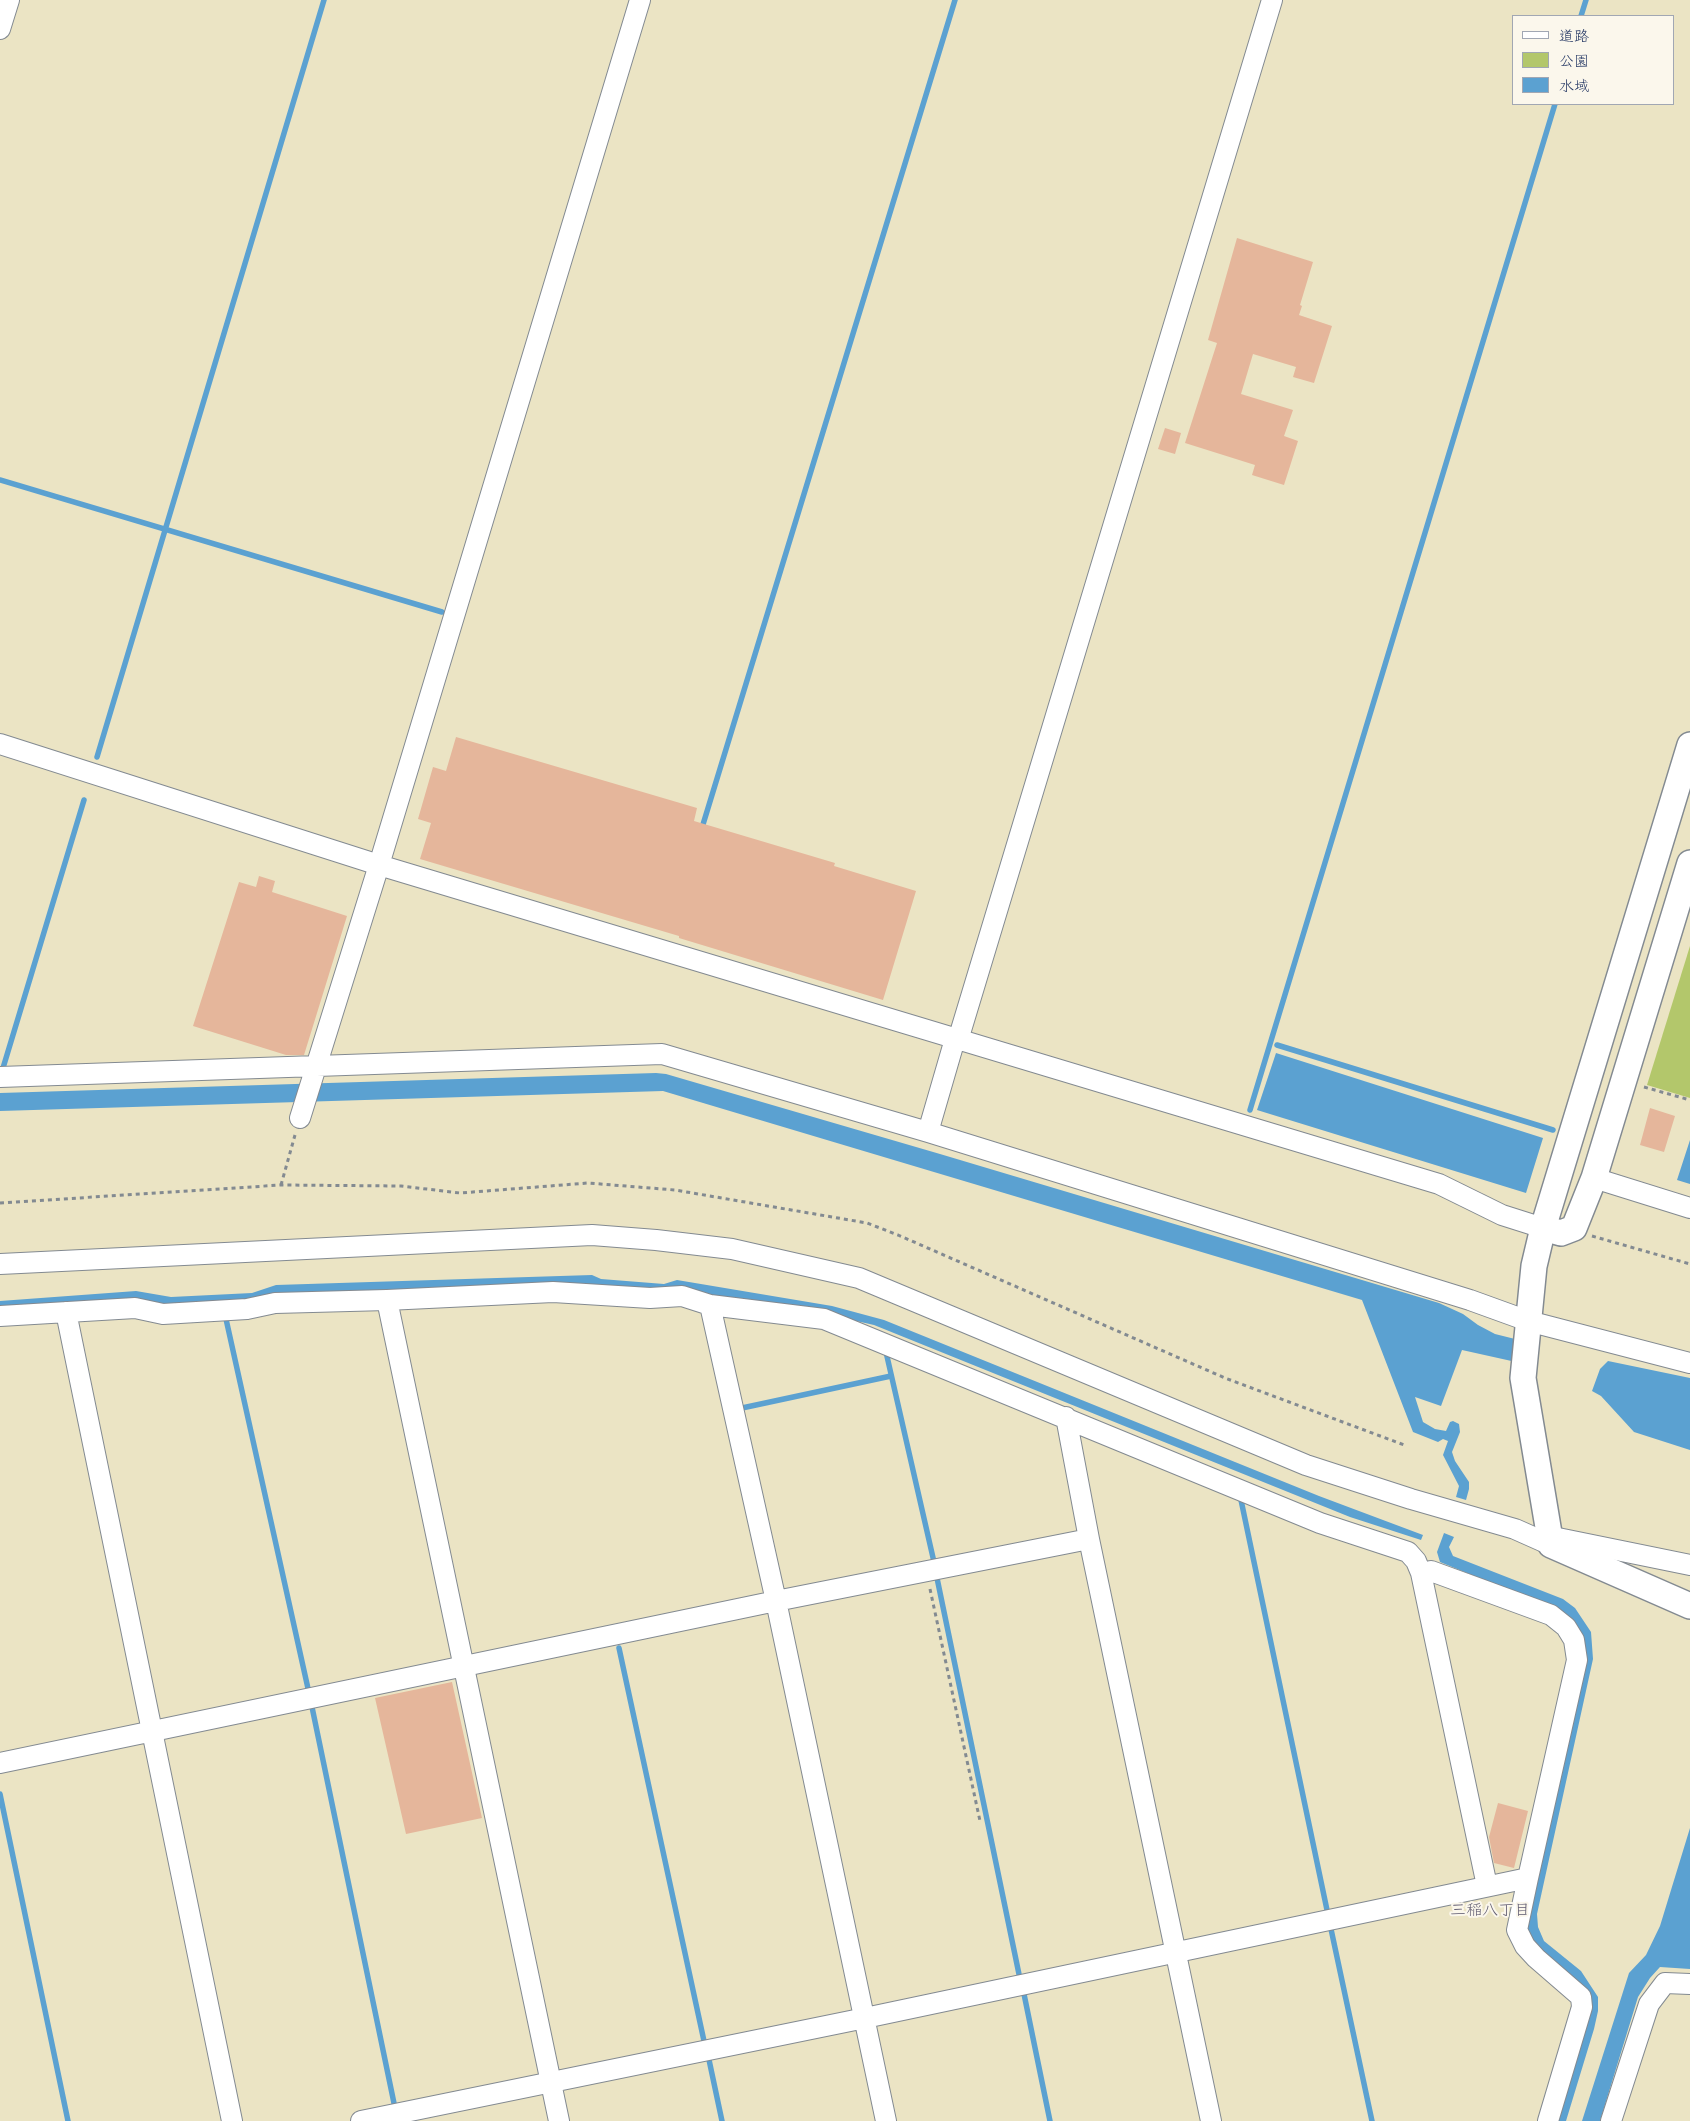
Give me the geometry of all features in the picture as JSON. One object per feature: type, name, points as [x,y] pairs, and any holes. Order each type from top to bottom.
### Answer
[{"type":"street","points":[[0,29],[9,0]]},
{"type":"street","points":[[300,1118],[380,865],[640,0]]},
{"type":"street","points":[[928,1132],[1272,0]]},
{"type":"street","points":[[0,744],[380,865],[1439,1184],[1502,1215],[1561,1233],[1574,1228],[1594,1178],[1690,863]]},
{"type":"street","points":[[1550,1540],[1523,1378],[1534,1266],[1543,1228],[1690,745]]},
{"type":"street","points":[[0,1077],[662,1054],[928,1132],[1460,1297],[1527,1328],[1690,1363]]},
{"type":"street","points":[[1594,1178],[1690,1208]]},
{"type":"street","points":[[0,1264],[592,1235],[732,1249],[859,1278],[1306,1465],[1411,1499],[1550,1540],[1690,1565]]},
{"type":"street","points":[[0,1316],[135,1308],[163,1314],[247,1309],[275,1303],[552,1292],[650,1298],[682,1296],[710,1305],[824,1319],[1320,1523],[1408,1552],[1416,1561],[1421,1573],[1487,1886]]},
{"type":"street","points":[[387,1300],[559,2121]]},
{"type":"street","points":[[710,1305],[776,1601],[886,2121]]},
{"type":"street","points":[[66,1312],[232,2121]]},
{"type":"street","points":[[1066,1418],[1089,1539],[1211,2121]]},
{"type":"street","points":[[0,1764],[776,1601],[1089,1539]]},
{"type":"street","points":[[1550,1540],[1690,1606]]},
{"type":"street","points":[[1421,1573],[1432,1571],[1551,1615],[1566,1627],[1574,1640],[1577,1660],[1517,1930],[1530,1952],[1580,1997],[1582,2007],[1548,2121]]},
{"type":"street","points":[[361,2121],[865,2018],[1528,1878]]},
{"type":"street","points":[[1611,2121],[1649,2004],[1666,1983],[1690,1984]]},
{"type":"path","points":[[281,1185],[300,1118]]},
{"type":"path","points":[[1574,1228],[1600,1240],[1690,1264]]},
{"type":"path","points":[[927,1571],[980,1821]]},
{"type":"green space","points":[[1690,946],[1690,1098],[1647,1085]]},
{"type":"water","points":[[1276,1053],[1543,1138],[1526,1193],[1257,1110]]},
{"type":"water","points":[[666,1074],[940,1154],[1439,1303],[1463,1314],[1495,1334],[1523,1341],[1516,1362],[1462,1350],[1441,1406],[1415,1397],[1423,1422],[1435,1429],[1446,1431],[1450,1422],[1453,1421],[1459,1424],[1460,1432],[1452,1452],[1455,1461],[1469,1482],[1466,1500],[1456,1497],[1459,1486],[1443,1455],[1448,1441],[1443,1439],[1438,1442],[1413,1432],[1362,1300],[663,1091],[0,1111],[0,1093]]},
{"type":"water","points":[[1690,1140],[1690,1184],[1677,1180]]},
{"type":"water","points":[[592,1275],[601,1279],[664,1284],[677,1280],[832,1306],[884,1320],[1319,1496],[1423,1535],[1421,1540],[1350,1517],[874,1325],[821,1313],[678,1290],[0,1313],[0,1301],[136,1291],[171,1297],[252,1293],[276,1285]]},
{"type":"water","points":[[1608,1361],[1690,1378],[1690,1450],[1634,1432],[1601,1396],[1592,1391],[1600,1369]]},
{"type":"water","points":[[1444,1533],[1454,1537],[1449,1547],[1453,1556],[1563,1599],[1575,1608],[1591,1632],[1593,1659],[1537,1914],[1538,1927],[1544,1941],[1581,1971],[1598,1997],[1598,2011],[1594,2029],[1566,2121],[1556,2121],[1589,2010],[1534,1945],[1525,1925],[1586,1660],[1560,1611],[1440,1562],[1437,1552]]},
{"type":"water","points":[[1690,1828],[1690,1969],[1660,1967],[1650,1978],[1638,1997],[1600,2121],[1582,2121],[1629,1973],[1646,1955],[1660,1926]]},
{"type":"building","points":[[1237,238],[1313,262],[1300,305],[1302,306],[1299,315],[1332,326],[1314,383],[1293,377],[1296,367],[1253,354],[1241,394],[1293,410],[1284,436],[1298,441],[1284,485],[1252,475],[1255,465],[1185,443],[1217,343],[1208,340]]},
{"type":"building","points":[[1165,428],[1181,433],[1175,454],[1158,449]]},
{"type":"building","points":[[456,737],[697,808],[694,821],[835,863],[834,866],[916,891],[883,1000],[679,938],[679,936],[420,859],[431,823],[418,819],[433,767],[446,771]]},
{"type":"building","points":[[259,876],[275,881],[272,892],[347,916],[304,1055],[286,1055],[193,1026],[239,882],[256,887]]},
{"type":"building","points":[[1650,1108],[1675,1116],[1664,1152],[1640,1145]]},
{"type":"building","points":[[452,1682],[482,1818],[406,1834],[375,1698]]},
{"type":"building","points":[[1498,1803],[1528,1811],[1514,1868],[1494,1863],[1489,1837]]},
{"type":"waterway","points":[[97,757],[324,0]]},
{"type":"waterway","points":[[701,831],[955,0]]},
{"type":"waterway","points":[[1581,15],[1586,0]]},
{"type":"waterway","points":[[1250,1110],[1555,105]]},
{"type":"waterway","points":[[0,480],[442,612]]},
{"type":"waterway","points":[[3,1068],[84,800]]},
{"type":"waterway","points":[[1277,1045],[1553,1130]]},
{"type":"waterway","points":[[226,1319],[309,1693]]},
{"type":"waterway","points":[[886,1352],[934,1562]]},
{"type":"waterway","points":[[742,1408],[891,1376]]},
{"type":"waterway","points":[[1241,1500],[1327,1910]]},
{"type":"waterway","points":[[937,1578],[1020,1979]]},
{"type":"waterway","points":[[619,1648],[704,2041]]},
{"type":"waterway","points":[[312,1707],[395,2108]]},
{"type":"waterway","points":[[0,1794],[68,2121]]},
{"type":"waterway","points":[[1331,1929],[1372,2121]]},
{"type":"waterway","points":[[1024,1994],[1050,2121]]},
{"type":"waterway","points":[[708,2055],[722,2121]]},
{"type":"district","name":"三稲八丁目","points":[[1490,1910]]}]
